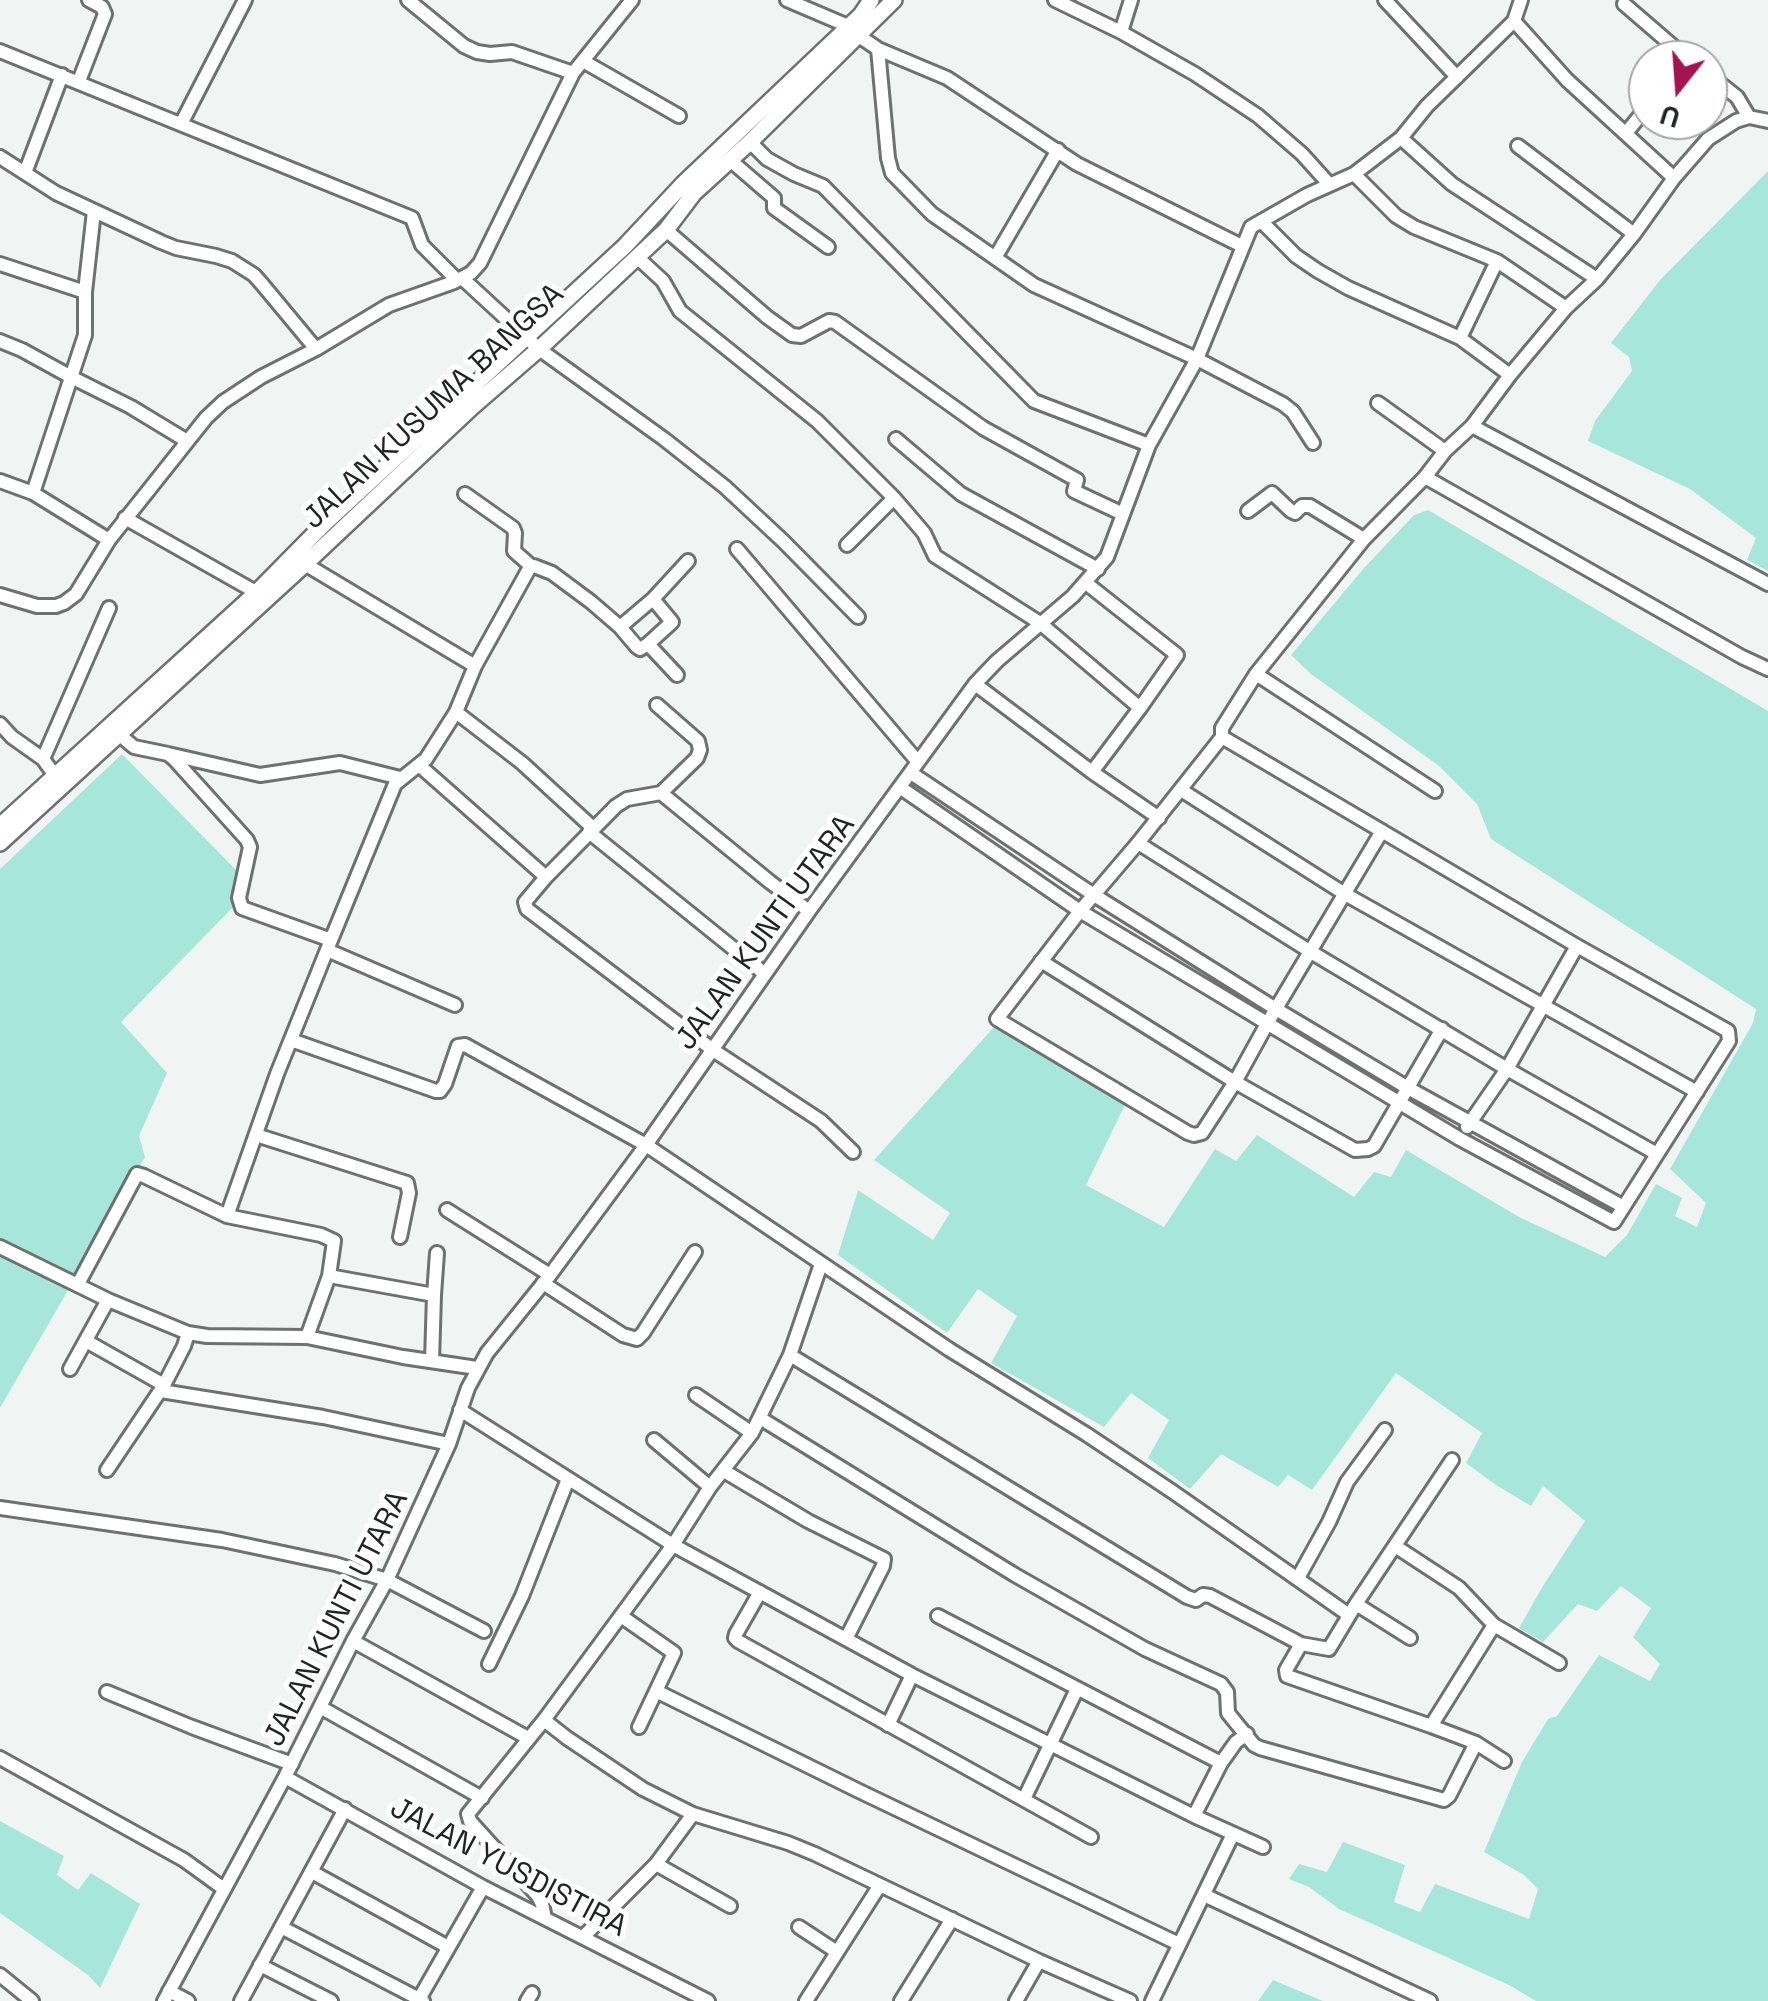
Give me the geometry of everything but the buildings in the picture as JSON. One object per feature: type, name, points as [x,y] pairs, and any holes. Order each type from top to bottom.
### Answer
[{"type":"street","points":[[79,81],[105,14],[102,7],[89,0]]},
{"type":"street","points":[[181,124],[245,0]]},
{"type":"street","points":[[408,0],[464,46],[477,52],[512,52],[573,73]]},
{"type":"street","points":[[0,594],[37,606],[64,603],[76,594],[125,518],[223,402],[389,305],[471,273],[480,263],[573,73],[632,0]]},
{"type":"street","points":[[787,0],[856,25],[878,49],[946,78],[1077,164],[1242,246]]},
{"type":"street","points":[[856,25],[871,0]]},
{"type":"street","name":"JALAN KUSUMA BANGSA","points":[[532,344],[624,246],[799,84],[856,25],[894,0]]},
{"type":"street","points":[[1055,0],[1195,74],[1258,116],[1329,184]]},
{"type":"street","points":[[1120,32],[1131,0]]},
{"type":"street","points":[[1385,0],[1456,78]]},
{"type":"street","name":"JALAN KUNTI UTARA","points":[[166,1996],[387,1580],[449,1444],[477,1368],[646,1145],[975,684],[1086,584],[1107,557],[1148,444],[1197,359],[1251,228],[1354,174],[1402,138],[1427,106],[1514,21],[1521,0]]},
{"type":"street","points":[[1624,4],[1665,40]]},
{"type":"street","points":[[1514,21],[1567,80],[1674,178]]},
{"type":"street","points":[[878,49],[892,173],[932,214],[1034,285],[1197,359],[1284,404],[1313,442]]},
{"type":"street","points":[[0,51],[412,218],[422,245],[459,279],[532,344],[725,486],[858,618]]},
{"type":"street","points":[[583,61],[679,116]]},
{"type":"street","points":[[25,173],[62,75]]},
{"type":"street","name":"JALAN KUSUMA BANGSA","points":[[0,843],[59,782],[468,400],[666,230],[689,188],[750,142],[799,84]]},
{"type":"street","points":[[1728,90],[1749,118]]},
{"type":"street","points":[[1382,831],[1202,1133],[1192,1135],[1136,1104],[997,1018],[1222,737],[1222,728],[1256,674],[1364,539],[1472,426],[1510,374],[1634,234],[1674,178],[1708,139],[1736,121],[1768,121]]},
{"type":"street","points":[[1402,138],[1452,184],[1598,278]]},
{"type":"street","points":[[750,142],[767,159],[823,186],[1034,402],[1148,444]]},
{"type":"street","points":[[1518,146],[1634,234]]},
{"type":"street","points":[[995,258],[1058,150]]},
{"type":"street","points":[[0,157],[56,193],[176,248],[232,261],[254,275],[316,349]]},
{"type":"street","points":[[730,160],[774,198],[774,208],[828,247]]},
{"type":"street","points":[[1354,174],[1396,216],[1496,261],[1566,308]]},
{"type":"street","points":[[33,493],[86,326],[85,292],[94,211]]},
{"type":"street","points":[[1261,221],[1296,256],[1318,271],[1460,338],[1510,374]]},
{"type":"street","points":[[666,230],[792,334],[801,336],[829,321],[835,322],[983,428],[1077,480],[1074,491],[1123,514]]},
{"type":"street","points":[[637,257],[663,281],[680,311],[816,421],[894,498],[924,532],[935,556],[1040,623],[1140,708]]},
{"type":"street","points":[[1460,338],[1496,261]]},
{"type":"street","points":[[0,264],[85,292]]},
{"type":"street","points":[[0,341],[131,407],[188,441]]},
{"type":"street","points":[[1378,404],[1445,452]]},
{"type":"street","points":[[1472,426],[1768,584]]},
{"type":"street","points":[[896,439],[961,494],[1098,569]]},
{"type":"street","points":[[1425,477],[1768,669]]},
{"type":"street","points":[[0,481],[33,493],[109,540]]},
{"type":"street","points":[[465,494],[512,528],[514,551],[532,566],[552,573],[620,626],[637,648],[648,644],[672,622],[653,599]]},
{"type":"street","points":[[1248,510],[1272,494],[1291,511],[1310,506],[1364,539]]},
{"type":"street","points":[[847,545],[894,498]]},
{"type":"street","points":[[125,518],[262,595]]},
{"type":"street","name":"JALAN KUSUMA BANGSA","points":[[262,595],[305,564],[329,529]]},
{"type":"street","points":[[737,549],[915,768],[1399,1102],[1614,1222],[1728,1041],[1728,1031],[1222,737]]},
{"type":"street","points":[[620,626],[653,599],[688,560]]},
{"type":"street","points":[[305,564],[475,666]]},
{"type":"street","points":[[227,1216],[328,945],[394,784],[420,766],[456,712],[475,666],[532,566]]},
{"type":"street","points":[[1086,584],[1177,655],[1092,772]]},
{"type":"street","points":[[42,760],[109,608]]},
{"type":"street","points":[[648,644],[677,675]]},
{"type":"street","points":[[1256,674],[1434,792]]},
{"type":"street","points":[[975,684],[1159,818]]},
{"type":"street","points":[[658,706],[700,745],[697,758],[661,792],[627,799],[591,830],[546,877],[526,902],[527,909],[713,1050],[822,1121],[852,1152]]},
{"type":"street","points":[[456,712],[522,763],[591,830],[765,974]]},
{"type":"street","points":[[0,724],[42,760],[59,782]]},
{"type":"street","points":[[115,731],[134,746],[260,775],[340,763],[400,778]]},
{"type":"street","points":[[168,754],[250,844],[239,898],[242,908],[455,1005]]},
{"type":"street","points":[[420,766],[546,877]]},
{"type":"street","name":"JALAN KUSUMA BANGSA","points":[[0,826],[59,782]]},
{"type":"street","points":[[901,788],[1080,911],[1622,1206]]},
{"type":"street","points":[[1181,790],[1345,894],[1697,1092]]},
{"type":"street","points":[[661,792],[810,911]]},
{"type":"street","points":[[1138,844],[1506,1069],[1657,1154]]},
{"type":"street","points":[[1460,1138],[1506,1069],[1577,946]]},
{"type":"street","points":[[1042,962],[1234,1082],[1354,1150],[1374,1146],[1442,1029]]},
{"type":"street","points":[[292,1040],[436,1091],[446,1084],[456,1048],[466,1045],[646,1145],[950,1350],[1100,1444],[1262,1556],[1352,1610],[1410,1638]]},
{"type":"street","points":[[256,1135],[407,1183],[410,1188],[400,1237]]},
{"type":"street","points":[[78,1284],[137,1174],[227,1216],[329,1238],[335,1244],[329,1276],[307,1336]]},
{"type":"street","points":[[447,1210],[623,1335],[636,1340],[695,1252]]},
{"type":"street","points":[[0,1247],[108,1300],[188,1333],[307,1336],[477,1368]]},
{"type":"street","points":[[432,1361],[438,1252]]},
{"type":"street","points":[[546,1918],[538,1896],[469,1819],[469,1812],[544,1720],[752,1433],[790,1355],[821,1264]]},
{"type":"street","points":[[329,1276],[434,1295]]},
{"type":"street","points":[[70,1369],[108,1300]]},
{"type":"street","points":[[107,1470],[163,1388],[188,1333]]},
{"type":"street","points":[[86,1340],[163,1388],[449,1444]]},
{"type":"street","points":[[790,1355],[1187,1597],[1196,1600],[1210,1596],[1301,1644],[1329,1649],[1452,1460]]},
{"type":"street","points":[[696,1395],[752,1433]]},
{"type":"street","points":[[460,1410],[673,1545],[912,1676],[1194,1816],[1263,1846]]},
{"type":"street","points":[[760,1418],[1015,1575],[1144,1649],[1221,1684],[1227,1692],[1226,1711],[1260,1748],[1444,1800],[1476,1742]]},
{"type":"street","points":[[1298,1578],[1346,1482],[1385,1430]]},
{"type":"street","points":[[654,1440],[710,1487]]},
{"type":"street","points":[[724,1471],[808,1521],[884,1558],[846,1639]]},
{"type":"street","points":[[490,1664],[522,1596],[568,1479]]},
{"type":"street","points":[[0,1508],[222,1540],[335,1564],[387,1580],[484,1631]]},
{"type":"street","points":[[1395,1546],[1459,1588],[1494,1625],[1559,1663]]},
{"type":"street","points":[[760,1592],[736,1639],[1091,1837]]},
{"type":"street","points":[[621,1616],[672,1651],[672,1659],[639,1726]]},
{"type":"street","points":[[938,1616],[1220,1762]]},
{"type":"street","points":[[1431,1726],[1494,1625]]},
{"type":"street","points":[[353,1641],[528,1738]]},
{"type":"street","points":[[1301,1644],[1286,1670],[1287,1676],[1476,1742],[1504,1760]]},
{"type":"street","points":[[888,1724],[912,1676]]},
{"type":"street","points":[[1024,1799],[1077,1689]]},
{"type":"street","points":[[656,1690],[1178,1944]]},
{"type":"street","points":[[107,1692],[292,1764]]},
{"type":"street","points":[[320,1708],[482,1798]]},
{"type":"street","points":[[544,1720],[643,1789],[693,1814],[788,1843],[1039,1960],[1100,1996],[1130,2001]]},
{"type":"street","points":[[1194,1816],[1220,1762],[1247,1734]]},
{"type":"street","points":[[0,1758],[184,1860],[224,1888]]},
{"type":"street","name":"JALAN YUSDISTIRA","points":[[285,1778],[483,1887],[708,2001]]},
{"type":"street","points":[[240,2001],[344,1810]]},
{"type":"street","points":[[583,1937],[656,1864],[693,1814]]},
{"type":"street","points":[[1152,2001],[1233,1834]]},
{"type":"street","points":[[656,1864],[730,1906]]},
{"type":"street","points":[[312,1872],[448,1947]]},
{"type":"street","points":[[806,2001],[880,1885]]},
{"type":"street","points":[[281,1927],[420,2000],[483,1887]]},
{"type":"street","points":[[1204,1895],[1430,2001]]},
{"type":"street","points":[[902,2001],[952,1919]]},
{"type":"street","points":[[799,1926],[837,1952]]},
{"type":"street","points":[[1016,2001],[1039,1960]]},
{"type":"street","points":[[260,1966],[331,2001]]},
{"type":"street","points":[[0,1975],[32,2001]]},
{"type":"street","points":[[166,1996],[188,2001]]},
{"type":"green space","points":[[1768,171],[1768,571],[1747,560],[1756,538],[1690,489],[1588,441],[1595,421],[1632,371],[1629,357],[1611,343],[1660,280]]},
{"type":"green space","points":[[1428,510],[1768,711],[1768,2001],[1536,2001],[1509,1985],[1339,1909],[1309,1887],[1289,1879],[1299,1864],[1327,1872],[1343,1842],[1405,1865],[1394,1902],[1420,1912],[1435,1884],[1529,1919],[1538,1889],[1524,1875],[1484,1852],[1522,1762],[1548,1719],[1557,1716],[1599,1655],[1650,1681],[1660,1664],[1633,1637],[1651,1608],[1621,1586],[1597,1611],[1578,1604],[1543,1642],[1519,1628],[1585,1521],[1543,1486],[1531,1506],[1466,1463],[1482,1433],[1396,1373],[1312,1490],[1288,1475],[1278,1487],[1221,1454],[1190,1489],[1148,1458],[1169,1420],[1131,1393],[1104,1427],[991,1363],[1017,1316],[978,1289],[947,1333],[838,1255],[858,1190],[933,1240],[950,1213],[874,1160],[994,1027],[1125,1105],[1086,1185],[1164,1227],[1215,1149],[1236,1161],[1257,1135],[1354,1197],[1374,1172],[1391,1177],[1406,1150],[1519,1217],[1605,1257],[1627,1235],[1656,1184],[1682,1198],[1675,1216],[1697,1227],[1706,1203],[1670,1169],[1753,1023],[1756,1009],[1491,839],[1477,804],[1439,766],[1311,674],[1291,655],[1414,515]]},
{"type":"green space","points":[[122,754],[240,874],[238,902],[121,1022],[167,1073],[139,1136],[145,1157],[0,1408],[0,869]]},
{"type":"green space","points":[[0,1821],[64,1856],[57,1875],[78,1890],[91,1873],[140,1904],[100,1988],[88,1975],[0,1913]]},
{"type":"green space","points":[[1273,1980],[1323,2001],[1258,2001]]}]
